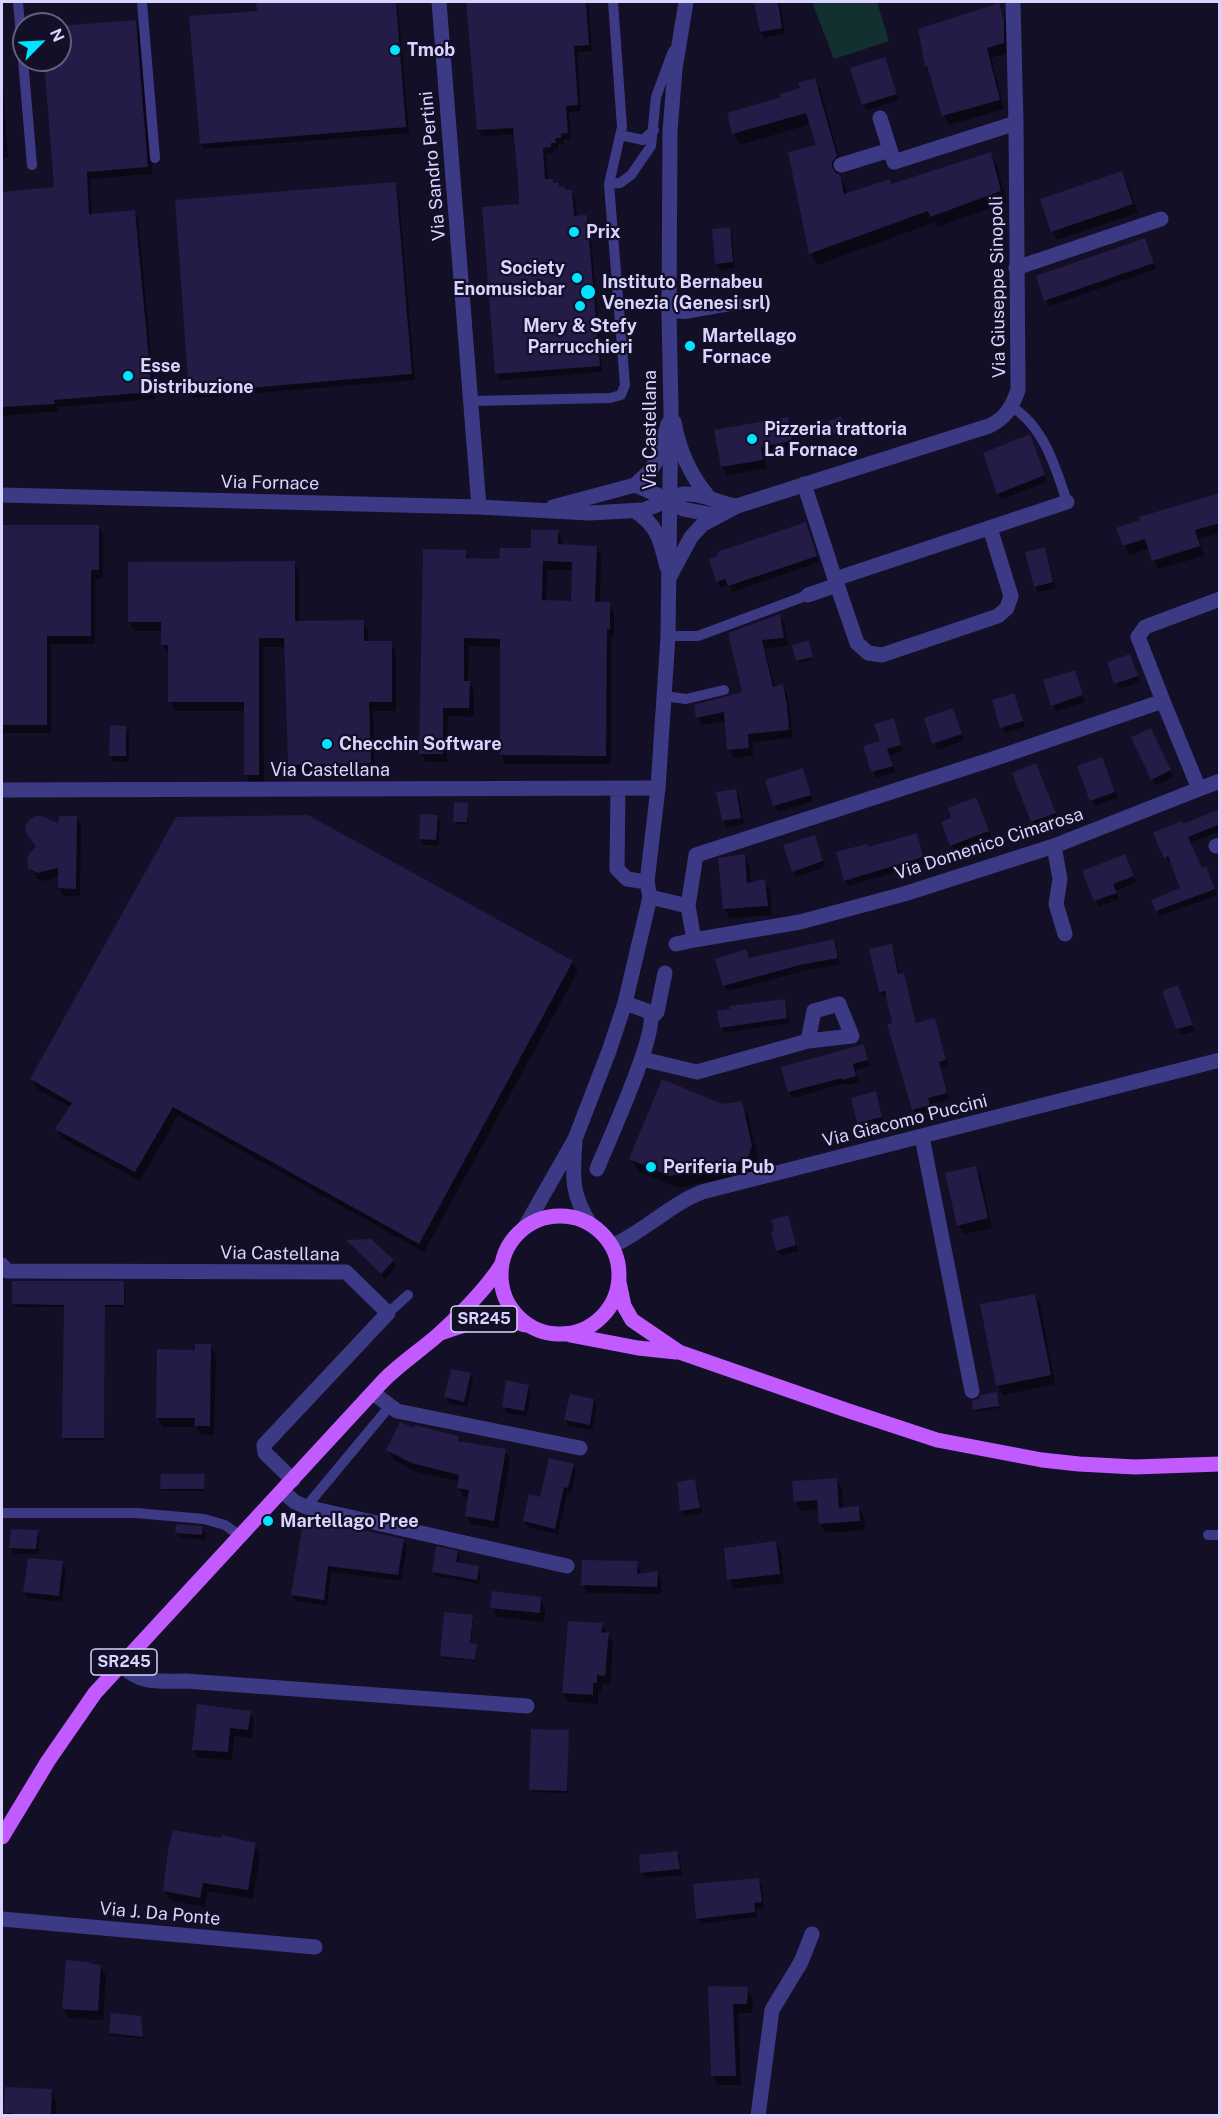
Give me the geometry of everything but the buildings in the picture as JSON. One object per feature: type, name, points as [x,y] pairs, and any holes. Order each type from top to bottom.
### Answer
[{"type":"main road","points":[[679,1352],[632,1320],[624,1306],[619,1282],[619,1264],[612,1246],[590,1224],[574,1217],[557,1216],[540,1219],[525,1227],[509,1246],[502,1264],[501,1281],[507,1302],[513,1312],[530,1326],[542,1332],[567,1334],[638,1348],[679,1352],[846,1410],[947,1442],[1042,1460],[1079,1464],[1135,1467],[1220,1464]]},
{"type":"main road","name":"SR245","points":[[2,1837],[95,1693],[397,1368],[439,1334],[488,1286],[502,1264]]},
{"type":"main road","points":[[567,1334],[597,1323],[608,1312],[619,1282]]},
{"type":"main road","name":"SR245","points":[[439,1334],[493,1318],[530,1326]]},
{"type":"street","name":"Via Sandro Pertini","points":[[439,2],[479,507]]},
{"type":"street","name":"Via Castellana","points":[[525,1227],[575,1139],[625,1003],[650,897],[647,882],[658,788],[668,636],[671,410],[670,131],[675,69],[686,2]]},
{"type":"street","name":"Via Giuseppe Sinopoli","points":[[1012,407],[1018,390],[1013,2]]},
{"type":"street","points":[[880,118],[894,162],[1016,123]]},
{"type":"street","points":[[841,165],[890,150]]},
{"type":"street","points":[[1016,268],[1161,219]]},
{"type":"street","points":[[669,578],[691,537],[703,524],[737,506],[989,426],[1000,420],[1012,407]]},
{"type":"street","points":[[671,410],[657,460],[650,471],[635,485],[683,509],[718,516]]},
{"type":"street","points":[[671,410],[688,470],[706,495]]},
{"type":"street","points":[[804,484],[857,643],[868,653],[882,655],[998,616],[1007,608],[1011,596],[990,528]]},
{"type":"street","name":"Via Fornace","points":[[538,511],[635,485]]},
{"type":"street","points":[[669,500],[683,494],[706,495],[727,505],[737,506]]},
{"type":"street","name":"Via Fornace","points":[[2,495],[479,507],[589,513],[644,510],[669,500]]},
{"type":"street","points":[[808,595],[836,582],[1067,502]]},
{"type":"street","points":[[635,511],[653,525],[658,533],[669,578]]},
{"type":"street","points":[[1220,599],[1146,627],[1138,637],[1199,789],[1220,781]]},
{"type":"street","points":[[694,940],[688,906],[696,855],[996,758],[1163,701]]},
{"type":"street","points":[[618,788],[617,869],[627,879],[647,882]]},
{"type":"street","name":"Via Castellana","points":[[2,790],[658,788]]},
{"type":"street","name":"Via Domenico Cimarosa","points":[[676,944],[800,922],[904,894],[1054,846],[1199,789]]},
{"type":"street","points":[[1054,846],[1060,879],[1056,904],[1065,934]]},
{"type":"street","points":[[650,897],[688,906]]},
{"type":"street","points":[[652,1017],[657,1012],[665,973]]},
{"type":"street","points":[[597,1169],[642,1059],[651,1027],[650,1012],[625,1003]]},
{"type":"street","points":[[642,1059],[661,1065],[697,1071],[808,1041]]},
{"type":"street","name":"Via Giacomo Puccini","points":[[612,1246],[645,1229],[685,1199],[702,1192],[1220,1060]]},
{"type":"street","points":[[922,1137],[972,1391]]},
{"type":"street","name":"Via Castellana","points":[[575,1139],[573,1180],[576,1198],[590,1224]]},
{"type":"street","name":"Via Castellana","points":[[2,1265],[7,1271],[346,1272],[388,1313]]},
{"type":"street","points":[[388,1313],[264,1445],[265,1453],[288,1485],[295,1502],[306,1508],[567,1566]]},
{"type":"street","points":[[373,1394],[397,1411],[580,1448]]},
{"type":"street","points":[[121,1665],[136,1677],[153,1681],[186,1681],[527,1706]]},
{"type":"street","name":"Via J. Da Ponte","points":[[2,1918],[315,1947]]},
{"type":"street","points":[[758,2115],[772,2010],[801,1962],[812,1934]]},
{"type":"lane","points":[[18,2],[32,165]]},
{"type":"lane","points":[[142,2],[155,158]]},
{"type":"lane","points":[[472,401],[610,398],[621,395],[625,385],[609,184],[622,127],[613,2]]},
{"type":"lane","points":[[609,184],[620,183],[631,175],[651,146],[656,97],[682,28]]},
{"type":"lane","points":[[620,135],[643,140],[654,130]]},
{"type":"lane","points":[[669,313],[685,314],[747,303]]},
{"type":"lane","points":[[1012,407],[1021,412],[1038,434],[1054,462],[1067,502]]},
{"type":"lane","points":[[668,636],[698,636],[808,595]]},
{"type":"lane","points":[[664,696],[687,699],[724,690]]},
{"type":"lane","points":[[388,1313],[408,1295]]},
{"type":"lane","points":[[306,1508],[389,1407]]},
{"type":"lane","points":[[2,1513],[136,1513],[204,1519],[225,1525],[240,1536]]},
{"type":"green space","points":[[812,2],[877,2],[889,41],[834,59]]},
{"type":"place","name":"Tmob","points":[[395,50]]},
{"type":"place","name":"Prix","points":[[574,232]]},
{"type":"place","name":"Society Enomusicbar","points":[[577,278]]},
{"type":"place","name":"Instituto Bernabeu Venezia (Genesi srl)","points":[[588,292]]},
{"type":"place","name":"Mery & Stefy Parrucchieri","points":[[580,306]]},
{"type":"place","name":"Martellago Fornace","points":[[690,346]]},
{"type":"place","name":"Esse Distribuzione","points":[[128,376]]},
{"type":"place","name":"Pizzeria trattoria La Fornace","points":[[752,439]]},
{"type":"place","name":"Checchin Software","points":[[327,744]]},
{"type":"place","name":"Periferia Pub","points":[[651,1167]]},
{"type":"place","name":"Martellago Pree","points":[[268,1521]]}]
